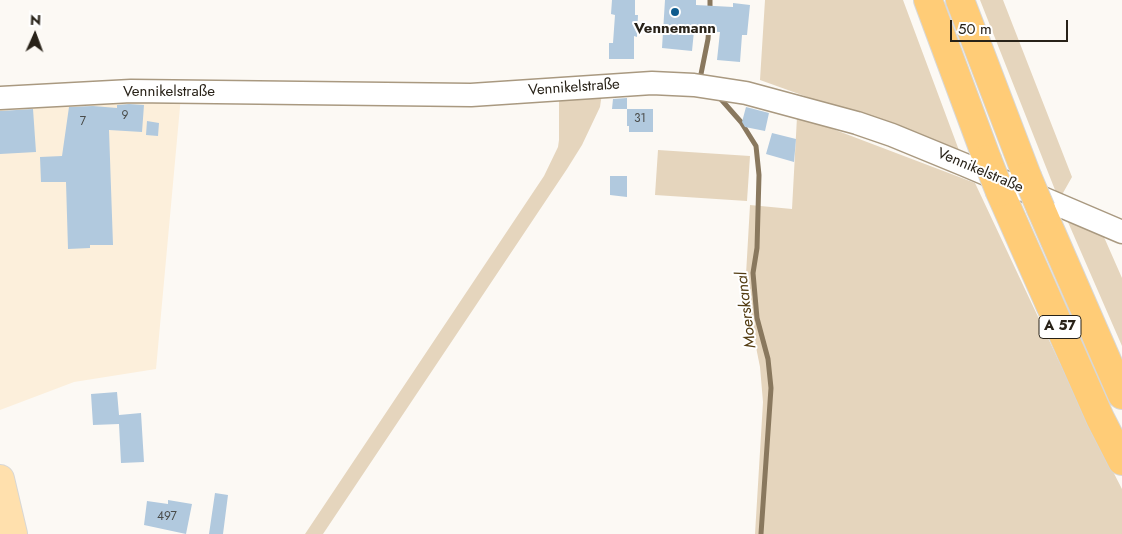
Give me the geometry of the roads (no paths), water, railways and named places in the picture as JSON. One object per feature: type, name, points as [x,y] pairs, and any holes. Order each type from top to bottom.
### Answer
[{"type":"highway","name":"A 57","points":[[928,0],[1000,192],[1100,418],[1122,461]]},
{"type":"highway","name":"A 57","points":[[960,0],[1040,209],[1122,395]]},
{"type":"main road","points":[[0,479],[13,534]]},
{"type":"street","name":"Vennikelstraße","points":[[0,98],[131,91],[471,95],[652,83],[694,85],[746,93],[857,123],[938,154],[1122,232]]},
{"type":"waterway","name":"Moerskanal","points":[[710,0],[710,11]]},
{"type":"waterway","name":"Moerskanal","points":[[700,79],[709,25]]},
{"type":"waterway","name":"Moerskanal","points":[[719,97],[741,122],[756,146],[759,175],[757,248],[753,273],[757,318],[768,359],[771,388],[761,534]]},
{"type":"place","name":"Vennemann","points":[[675,12]]}]
